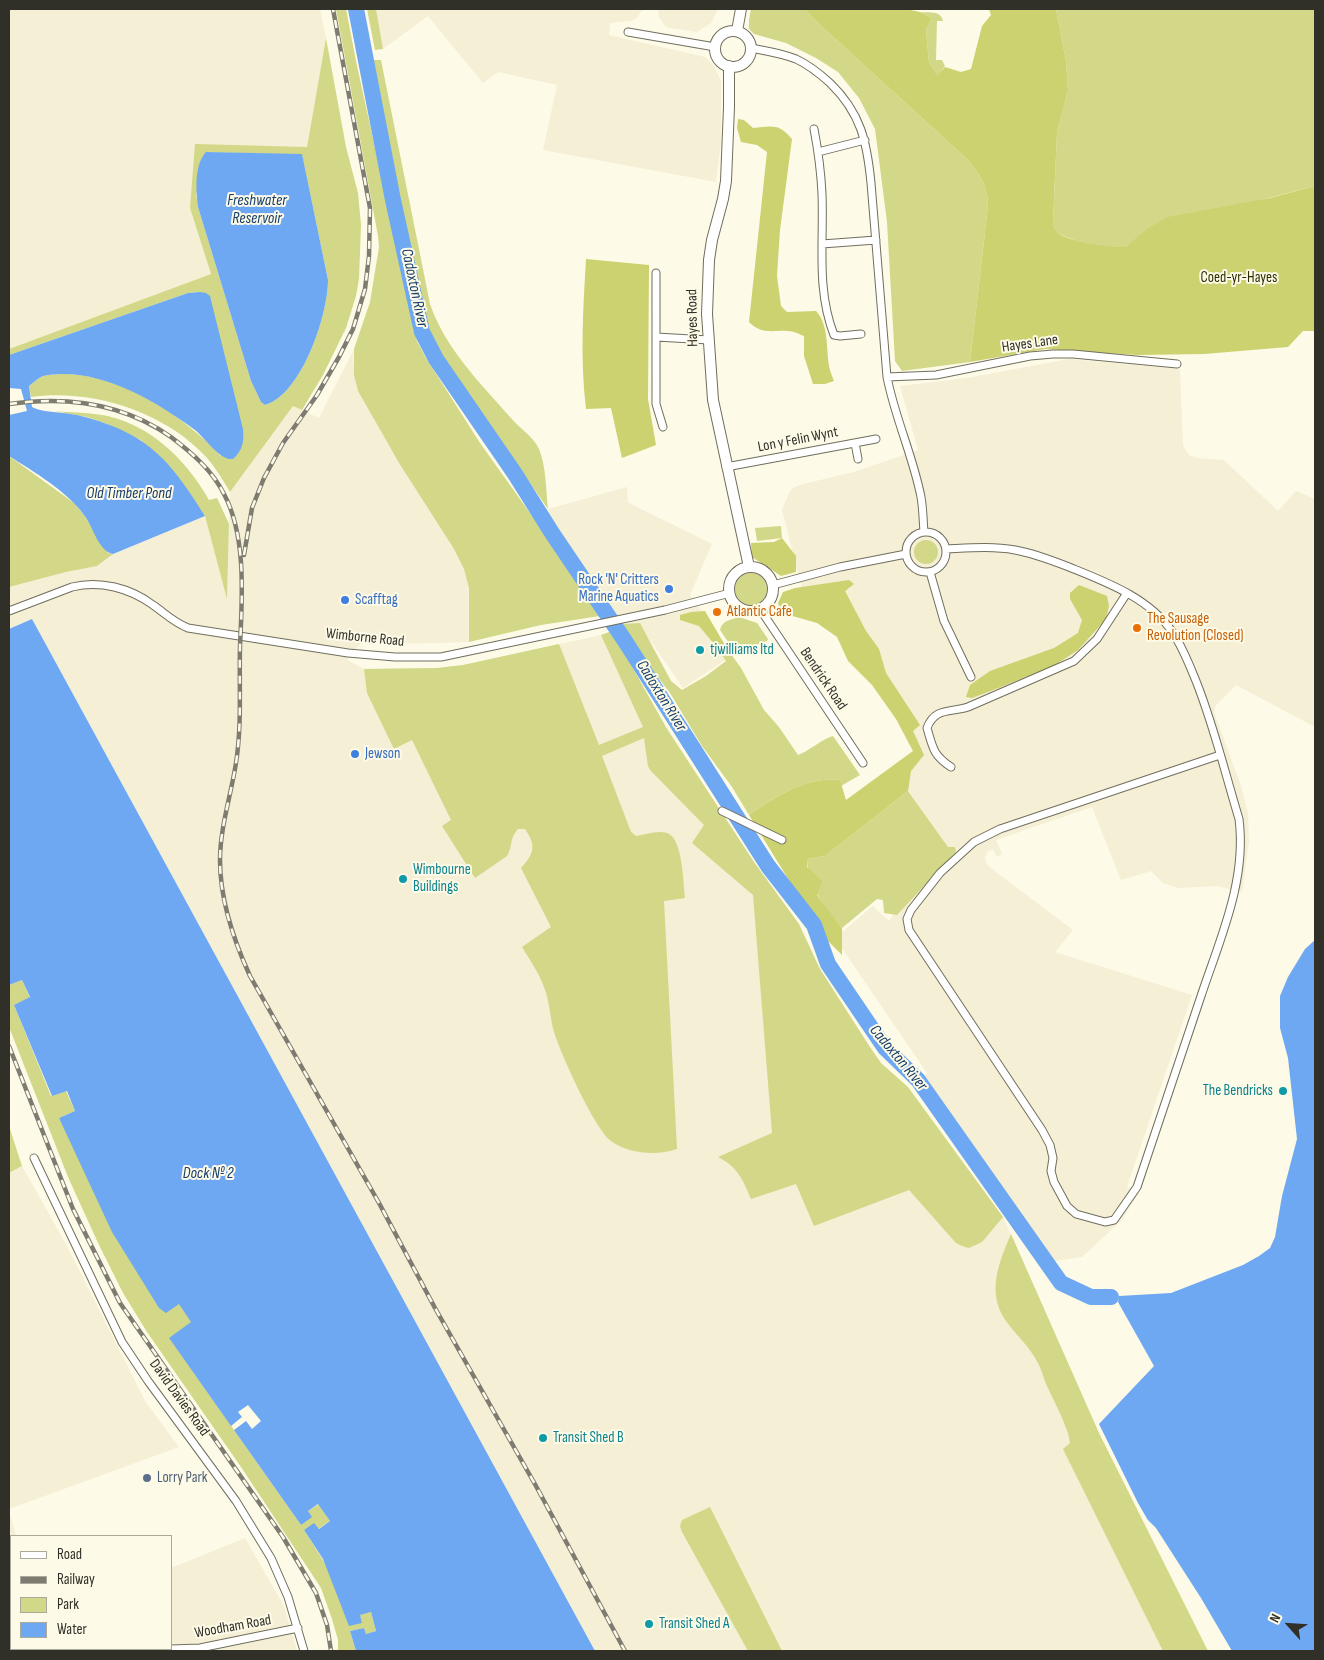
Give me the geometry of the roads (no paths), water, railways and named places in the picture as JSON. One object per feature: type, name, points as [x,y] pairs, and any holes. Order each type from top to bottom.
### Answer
[{"type":"street","points":[[737,31],[740,9]]},
{"type":"street","points":[[737,31],[748,38],[751,48],[747,60],[736,67],[719,61],[714,47],[716,41],[723,33],[737,31]]},
{"type":"street","points":[[628,32],[714,47]]},
{"type":"street","points":[[751,48],[788,56],[816,70],[845,100],[857,118],[865,140],[868,152],[887,377],[891,400],[914,468],[922,499],[924,532]]},
{"type":"street","name":"Hayes Road","points":[[729,66],[726,181],[712,240],[709,260],[707,307],[713,400],[749,567]]},
{"type":"street","points":[[814,129],[822,194],[824,304],[834,334],[840,336],[860,334]]},
{"type":"street","points":[[818,152],[865,140]]},
{"type":"street","points":[[822,244],[876,240]]},
{"type":"street","points":[[656,273],[656,404],[662,427]]},
{"type":"street","points":[[656,337],[709,340]]},
{"type":"street","name":"Hayes Lane","points":[[887,377],[936,375],[1030,356],[1053,354],[1073,354],[1178,364]]},
{"type":"street","name":"Lon y Felin Wynt","points":[[726,467],[876,439]]},
{"type":"street","points":[[855,443],[858,459]]},
{"type":"street","points":[[924,532],[931,532],[938,536],[944,542],[946,549],[941,566],[930,572],[922,572],[914,568],[908,562],[906,554],[906,548],[912,537],[924,532]]},
{"type":"street","points":[[946,549],[1000,548],[1024,552],[1085,573],[1127,593],[1142,602],[1161,618],[1177,639],[1186,655],[1207,709],[1220,755],[1238,819],[1240,861],[1236,888],[1136,1187],[1114,1220],[1105,1222],[1076,1214],[1067,1206],[1054,1182],[1051,1171],[1053,1158],[1050,1145],[1042,1130],[909,930],[907,919],[911,910],[940,873],[974,842],[1000,829],[1220,755]]},
{"type":"street","points":[[773,585],[840,567],[906,554]]},
{"type":"street","points":[[749,567],[763,571],[773,585],[772,597],[768,604],[753,611],[740,608],[732,600],[730,593],[732,579],[736,573],[749,567]]},
{"type":"street","points":[[930,572],[944,621],[971,677]]},
{"type":"street","name":"Wimborne Road","points":[[9,611],[72,587],[81,585],[105,586],[123,589],[138,595],[171,620],[188,628],[348,652],[395,657],[441,657],[665,610],[730,593]]},
{"type":"street","points":[[951,767],[938,758],[927,728],[934,715],[940,712],[956,711],[968,707],[1074,661],[1097,639],[1127,593]]},
{"type":"street","name":"Bendrick Road","points":[[760,609],[863,764]]},
{"type":"street","points":[[722,811],[782,840]]},
{"type":"street","name":"David Davies Road","points":[[34,1158],[116,1333],[148,1381],[236,1501],[278,1572],[304,1651]]},
{"type":"street","name":"Woodham Road","points":[[172,1649],[200,1648],[298,1628]]},
{"type":"street","name":"Woodham Road","points":[[118,1651],[144,1650]]},
{"type":"water","name":"Freshwater Reservoir","points":[[206,152],[302,154],[328,280],[327,295],[318,332],[301,370],[290,386],[278,398],[265,405],[261,402],[251,381],[198,207],[196,186],[199,164]]},
{"type":"water","name":"Old Timber Pond","points":[[200,292],[210,296],[243,429],[242,446],[233,459],[228,459],[218,453],[195,430],[165,409],[132,391],[114,384],[96,378],[60,374],[43,376],[29,386],[32,407],[75,415],[104,423],[124,431],[155,451],[180,479],[205,516],[113,554],[103,548],[84,515],[69,498],[9,456],[9,415],[27,411],[21,389],[9,388],[9,355],[188,293]]},
{"type":"water","name":"Dock Nº 2","points":[[32,619],[595,1651],[356,1651],[350,1631],[364,1628],[366,1634],[376,1631],[371,1612],[360,1615],[362,1623],[349,1626],[323,1559],[304,1530],[314,1523],[319,1529],[330,1521],[318,1504],[308,1511],[312,1517],[301,1525],[234,1430],[246,1421],[252,1429],[261,1421],[248,1405],[238,1412],[242,1417],[231,1426],[169,1338],[191,1322],[179,1304],[166,1313],[159,1308],[112,1232],[59,1118],[75,1111],[67,1091],[52,1096],[14,1005],[30,997],[22,980],[9,985],[9,629]]},
{"type":"water","points":[[1315,940],[1315,1651],[1216,1651],[1180,1576],[1138,1503],[1099,1424],[1154,1366],[1118,1302],[1119,1296],[1171,1293],[1243,1265],[1270,1248],[1275,1237],[1282,1196],[1297,1139],[1288,1058],[1280,1028],[1280,996],[1288,977],[1305,949]]},
{"type":"waterway","name":"Cadoxton River","points":[[356,9],[393,200],[422,332],[436,359],[515,474],[552,533],[625,641],[768,866],[814,925],[828,964],[885,1048],[918,1080],[1061,1283],[1091,1297],[1111,1297]]},
{"type":"railway","points":[[244,555],[252,508],[264,478],[283,443],[317,395],[339,357],[353,329],[365,289],[369,256],[370,208],[333,9]]},
{"type":"railway","points":[[9,404],[51,401],[72,402],[93,405],[133,416],[153,425],[186,449],[214,477],[224,494],[231,511],[240,549],[242,589],[238,748],[220,848],[222,890],[233,934],[250,976],[379,1203],[625,1651]]},
{"type":"railway","points":[[9,1046],[73,1209],[120,1303],[283,1537],[316,1593],[327,1625],[331,1651]]},
{"type":"place","name":"Rock 'N' Critters Marine Aquatics","points":[[669,589]]},
{"type":"place","name":"Scafftag","points":[[345,600]]},
{"type":"place","name":"Atlantic Cafe","points":[[717,612]]},
{"type":"place","name":"The Sausage Revolution (Closed)","points":[[1137,628]]},
{"type":"place","name":"tjwilliams ltd","points":[[700,650]]},
{"type":"place","name":"Jewson","points":[[355,754]]},
{"type":"place","name":"Wimbourne Buildings","points":[[403,879]]},
{"type":"place","name":"The Bendricks","points":[[1283,1091]]},
{"type":"place","name":"Transit Shed B","points":[[543,1438]]},
{"type":"place","name":"Lorry Park","points":[[147,1478]]},
{"type":"place","name":"Transit Shed A","points":[[649,1624]]},
{"type":"park label","name":"Coed-yr-Hayes","points":[[1239,278]]}]
